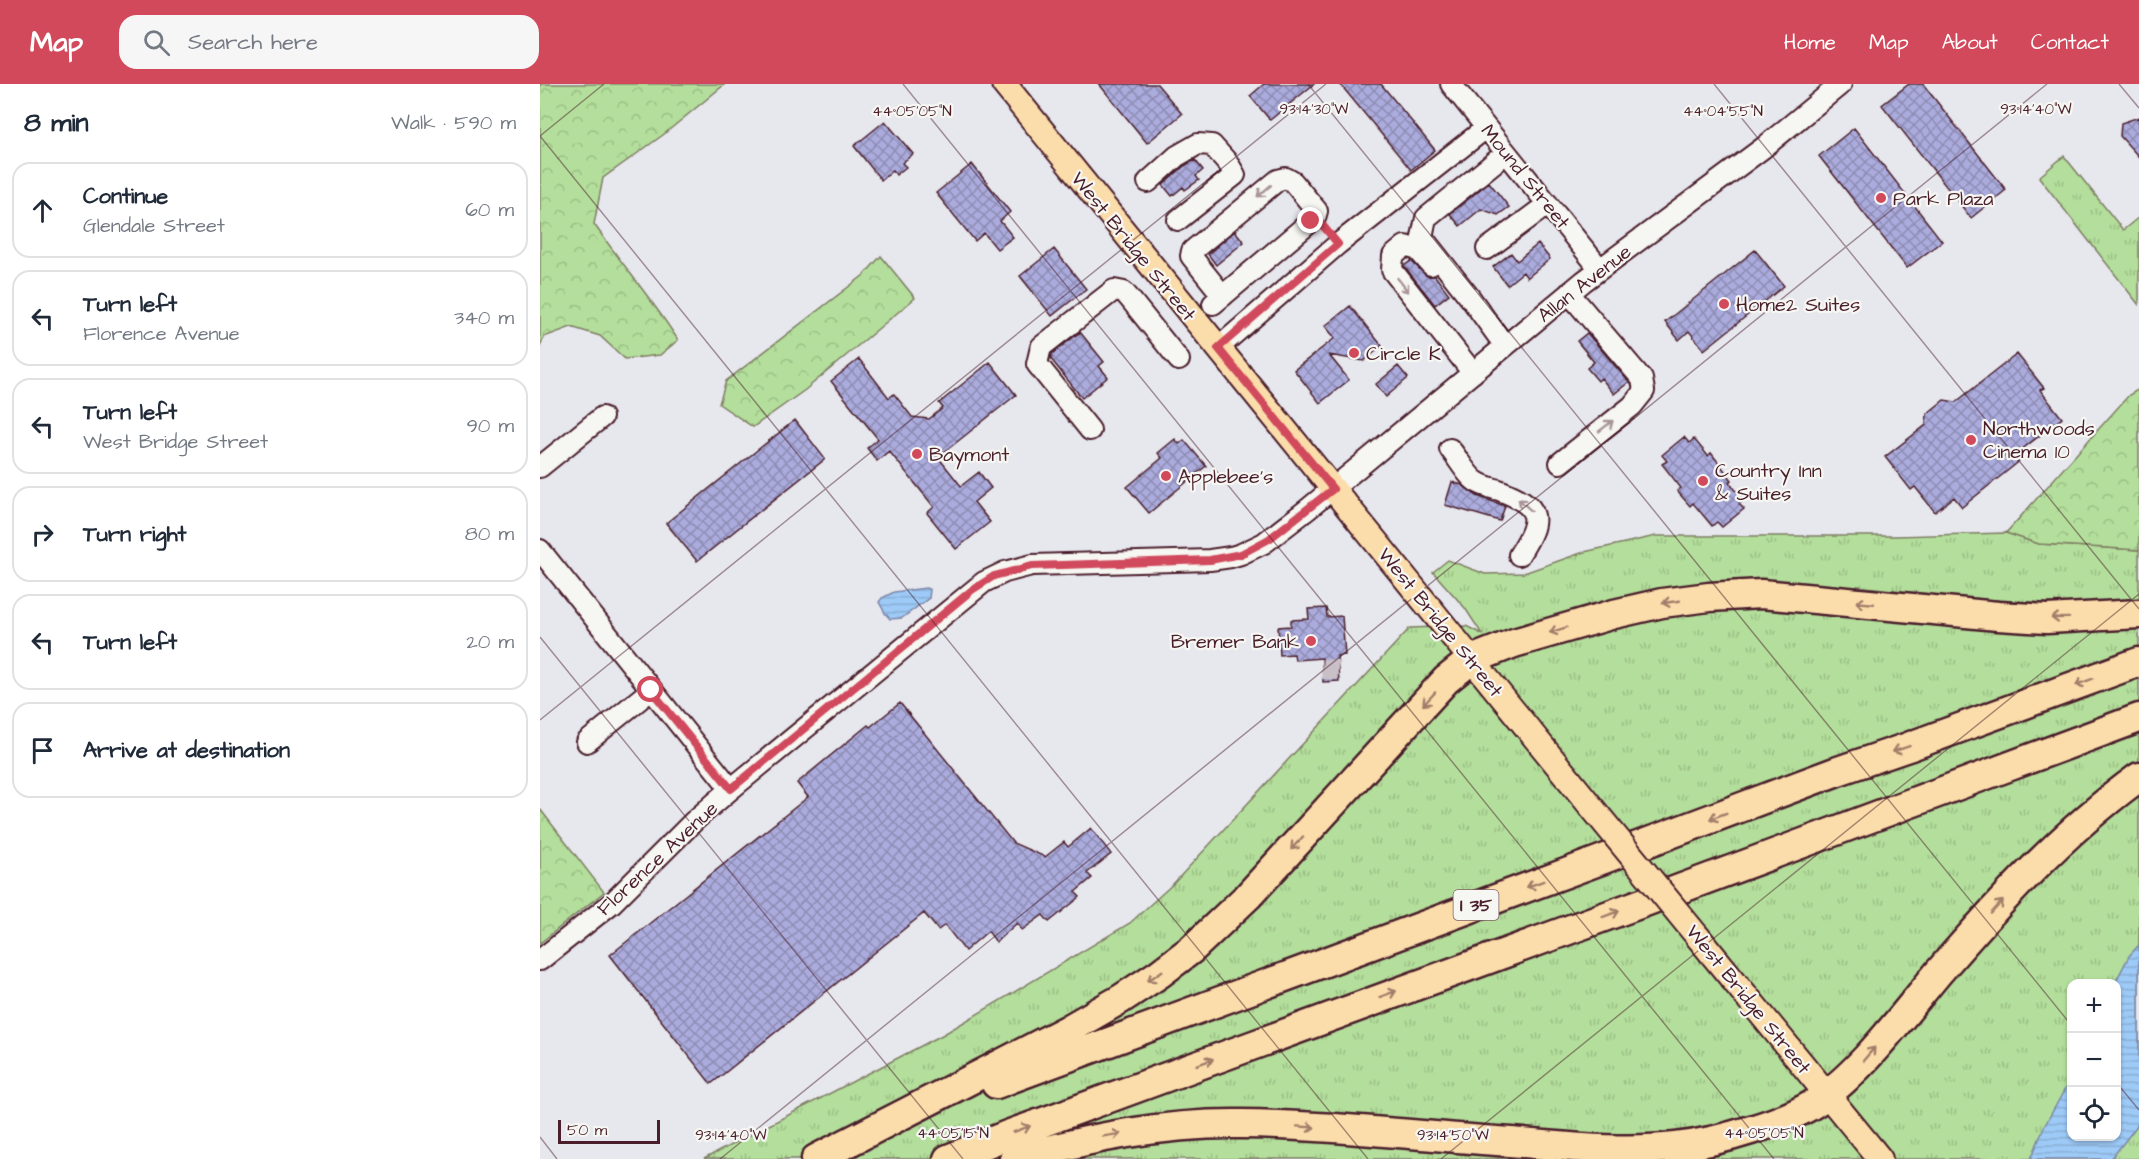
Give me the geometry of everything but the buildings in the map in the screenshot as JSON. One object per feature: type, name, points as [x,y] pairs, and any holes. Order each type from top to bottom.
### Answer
[{"type":"highway","points":[[817,1159],[1067,1030],[1121,999],[1192,949],[1249,895],[1446,680],[1471,660],[1514,643],[1614,614],[1662,603],[1709,597],[1761,594],[2047,619],[2139,614]]},
{"type":"highway","name":"I 35","points":[[817,1159],[929,1110],[1071,1055],[1601,860],[1835,771],[1908,747],[2139,662]]},
{"type":"highway","points":[[948,1159],[1356,1006],[1642,903],[2139,718]]},
{"type":"highway","points":[[1014,1159],[1105,1136],[1194,1125],[1299,1127],[1586,1148],[1673,1147],[1701,1143],[1768,1125],[1792,1116],[1827,1094],[1853,1072],[2025,877],[2093,813],[2139,777]]},
{"type":"main road","name":"West Bridge Street","points":[[1004,84],[1471,660],[1880,1159]]},
{"type":"street","name":"Mound Street","points":[[1451,84],[1600,269]]},
{"type":"street","name":"Allan Avenue","points":[[1333,489],[1569,293],[1763,148],[1841,84]]},
{"type":"street","points":[[1218,348],[1338,244],[1486,128]]},
{"type":"street","points":[[1148,182],[1177,156],[1198,144],[1212,146],[1228,163],[1235,174],[1178,220]]},
{"type":"street","points":[[1505,346],[1422,237],[1426,218],[1506,153]]},
{"type":"street","points":[[1286,178],[1293,182],[1317,211],[1315,218],[1218,300],[1191,256],[1192,251],[1278,180],[1286,178]]},
{"type":"street","points":[[1487,249],[1548,204]]},
{"type":"street","points":[[1315,218],[1338,244]]},
{"type":"street","points":[[1473,373],[1392,270],[1393,256],[1405,246],[1418,250],[1456,295],[1475,304]]},
{"type":"street","points":[[1090,430],[1037,364],[1041,347],[1114,290],[1124,292],[1131,299],[1179,360]]},
{"type":"street","points":[[1560,463],[1632,406],[1644,391],[1642,379],[1569,293]]},
{"type":"street","points":[[540,467],[602,417]]},
{"type":"street","points":[[1450,449],[1475,481],[1515,496],[1531,507],[1536,519],[1533,534],[1519,555]]},
{"type":"street","name":"Florence Avenue","points":[[540,960],[612,903],[694,821],[731,789],[972,590],[994,576],[1032,566],[1210,560],[1241,554],[1269,539],[1333,489]]},
{"type":"street","points":[[540,550],[731,789]]},
{"type":"street","points":[[587,742],[651,690]]},
{"type":"green space","points":[[540,84],[725,84],[663,135],[603,178],[594,224],[678,340],[660,355],[625,359],[600,336],[571,327],[544,337],[540,347]]},
{"type":"green space","points":[[2064,156],[2123,230],[2139,217],[2139,305],[2039,177]]},
{"type":"green space","points":[[881,256],[915,298],[805,390],[753,427],[719,404],[726,381],[864,275]]},
{"type":"green space","points":[[2139,389],[2139,550],[2039,544],[2006,533],[2129,395]]},
{"type":"green space","points":[[2006,533],[2039,544],[2139,550],[2139,601],[2077,605],[1965,598],[1857,586],[1904,607],[2139,614],[2139,1159],[704,1159],[944,1034],[1130,923],[1174,883],[1410,628],[1466,626],[1482,634],[1465,608],[1433,572],[1448,560],[1485,574],[1524,573],[1584,552],[1656,536],[1895,536]]},
{"type":"green space","points":[[540,809],[604,892],[540,943]]},
{"type":"water","points":[[926,588],[930,590],[929,598],[902,618],[890,619],[879,602],[894,592]]},
{"type":"water","points":[[2139,945],[2139,1123],[2111,1159],[2031,1159],[2044,1127],[2067,1085],[2067,1141],[2121,1141],[2121,979],[2117,979],[2129,956]]},
{"type":"tunnel","points":[[1322,669],[1338,670]]},
{"type":"place","name":"Park Plaza","points":[[1881,198]]},
{"type":"place","name":"Home2 Suites","points":[[1724,304]]},
{"type":"place","name":"Circle K","points":[[1354,353]]},
{"type":"place","name":"Northwoods Cinema 10","points":[[1971,440]]},
{"type":"place","name":"Baymont","points":[[917,454]]},
{"type":"place","name":"Applebee's","points":[[1166,476]]},
{"type":"place","name":"Country Inn & Suites","points":[[1703,481]]},
{"type":"place","name":"Bremer Bank","points":[[1311,641]]},
{"type":"route","points":[[651,690],[731,789],[972,590],[994,576],[1032,566],[1210,560],[1231,557],[1251,550],[1282,530],[1333,489],[1218,348],[1338,244],[1319,221],[1315,218],[1311,221]]}]
